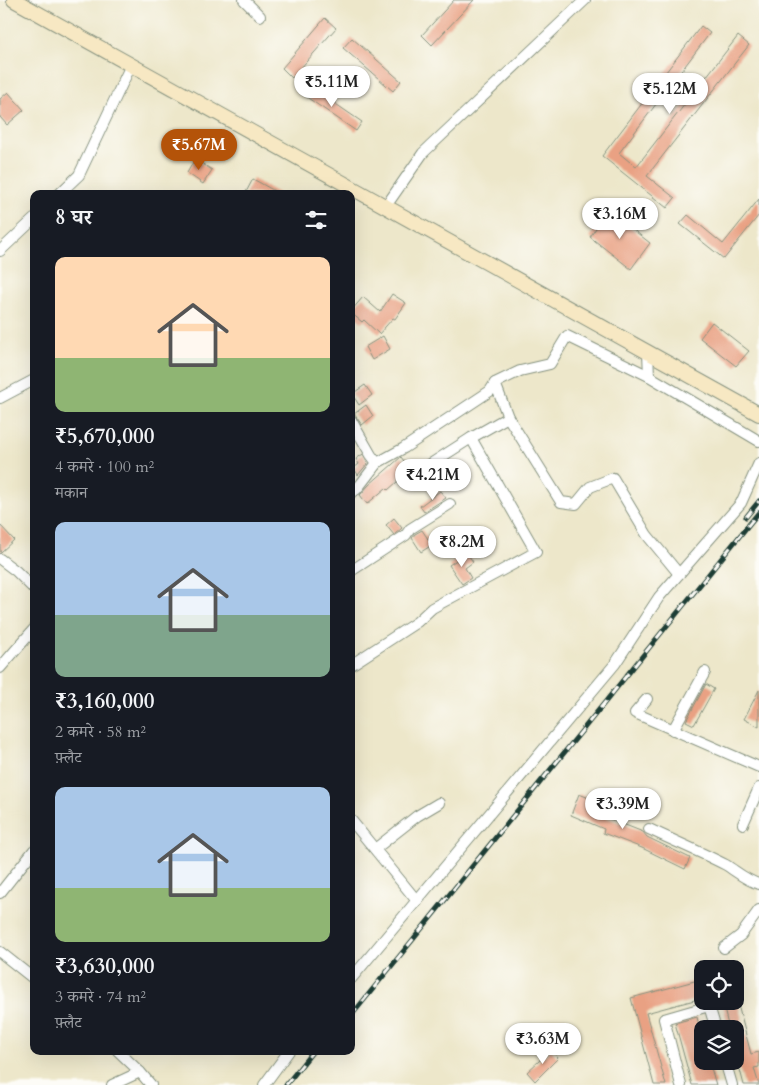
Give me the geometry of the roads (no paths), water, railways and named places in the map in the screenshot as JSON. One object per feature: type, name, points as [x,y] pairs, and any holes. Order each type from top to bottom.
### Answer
[{"type":"main road","points":[[14,0],[131,65],[346,190]]},
{"type":"main road","points":[[355,195],[386,206],[759,414]]},
{"type":"street","points":[[244,0],[260,16]]},
{"type":"street","points":[[386,206],[422,153],[585,0]]},
{"type":"street","points":[[64,190],[79,175],[131,65]]},
{"type":"street","points":[[0,251],[30,223]]},
{"type":"street","points":[[355,491],[377,462],[404,448],[490,391],[495,383],[520,371],[550,364],[567,336],[648,376],[759,441]]},
{"type":"street","points":[[648,352],[648,376]]},
{"type":"street","points":[[0,398],[30,382]]},
{"type":"street","points":[[495,383],[508,417],[561,502],[576,504],[590,487],[613,478],[647,535],[679,574]]},
{"type":"street","points":[[404,481],[471,438],[508,417]]},
{"type":"street","points":[[355,427],[377,462]]},
{"type":"street","points":[[355,662],[417,622],[432,608],[536,552],[471,438]]},
{"type":"street","points":[[355,974],[616,664],[659,597],[741,504],[759,463]]},
{"type":"street","points":[[355,568],[406,535],[410,529],[450,504]]},
{"type":"street","points":[[0,559],[30,585]]},
{"type":"street","points":[[0,668],[30,634]]},
{"type":"street","points":[[673,730],[705,672]]},
{"type":"street","points":[[647,699],[635,713],[759,767]]},
{"type":"street","points":[[743,824],[759,788]]},
{"type":"street","points":[[375,849],[416,816],[439,803]]},
{"type":"street","points":[[355,825],[417,901]]},
{"type":"street","points":[[648,829],[699,852],[753,883],[759,884]]},
{"type":"street","points":[[0,893],[30,855]]},
{"type":"street","points":[[724,948],[741,935],[759,910]]},
{"type":"street","points":[[0,952],[30,976]]},
{"type":"street","points":[[681,1085],[664,1020],[709,1006],[713,1020]]},
{"type":"street","points":[[122,1055],[152,1085]]},
{"type":"street","points":[[264,1085],[287,1055]]},
{"type":"street","points":[[728,1070],[732,1085]]},
{"type":"street","points":[[112,1085],[140,1072]]},
{"type":"railway","points":[[746,517],[759,501]]},
{"type":"railway","points":[[355,1011],[759,512]]},
{"type":"railway","points":[[286,1085],[310,1055]]}]
